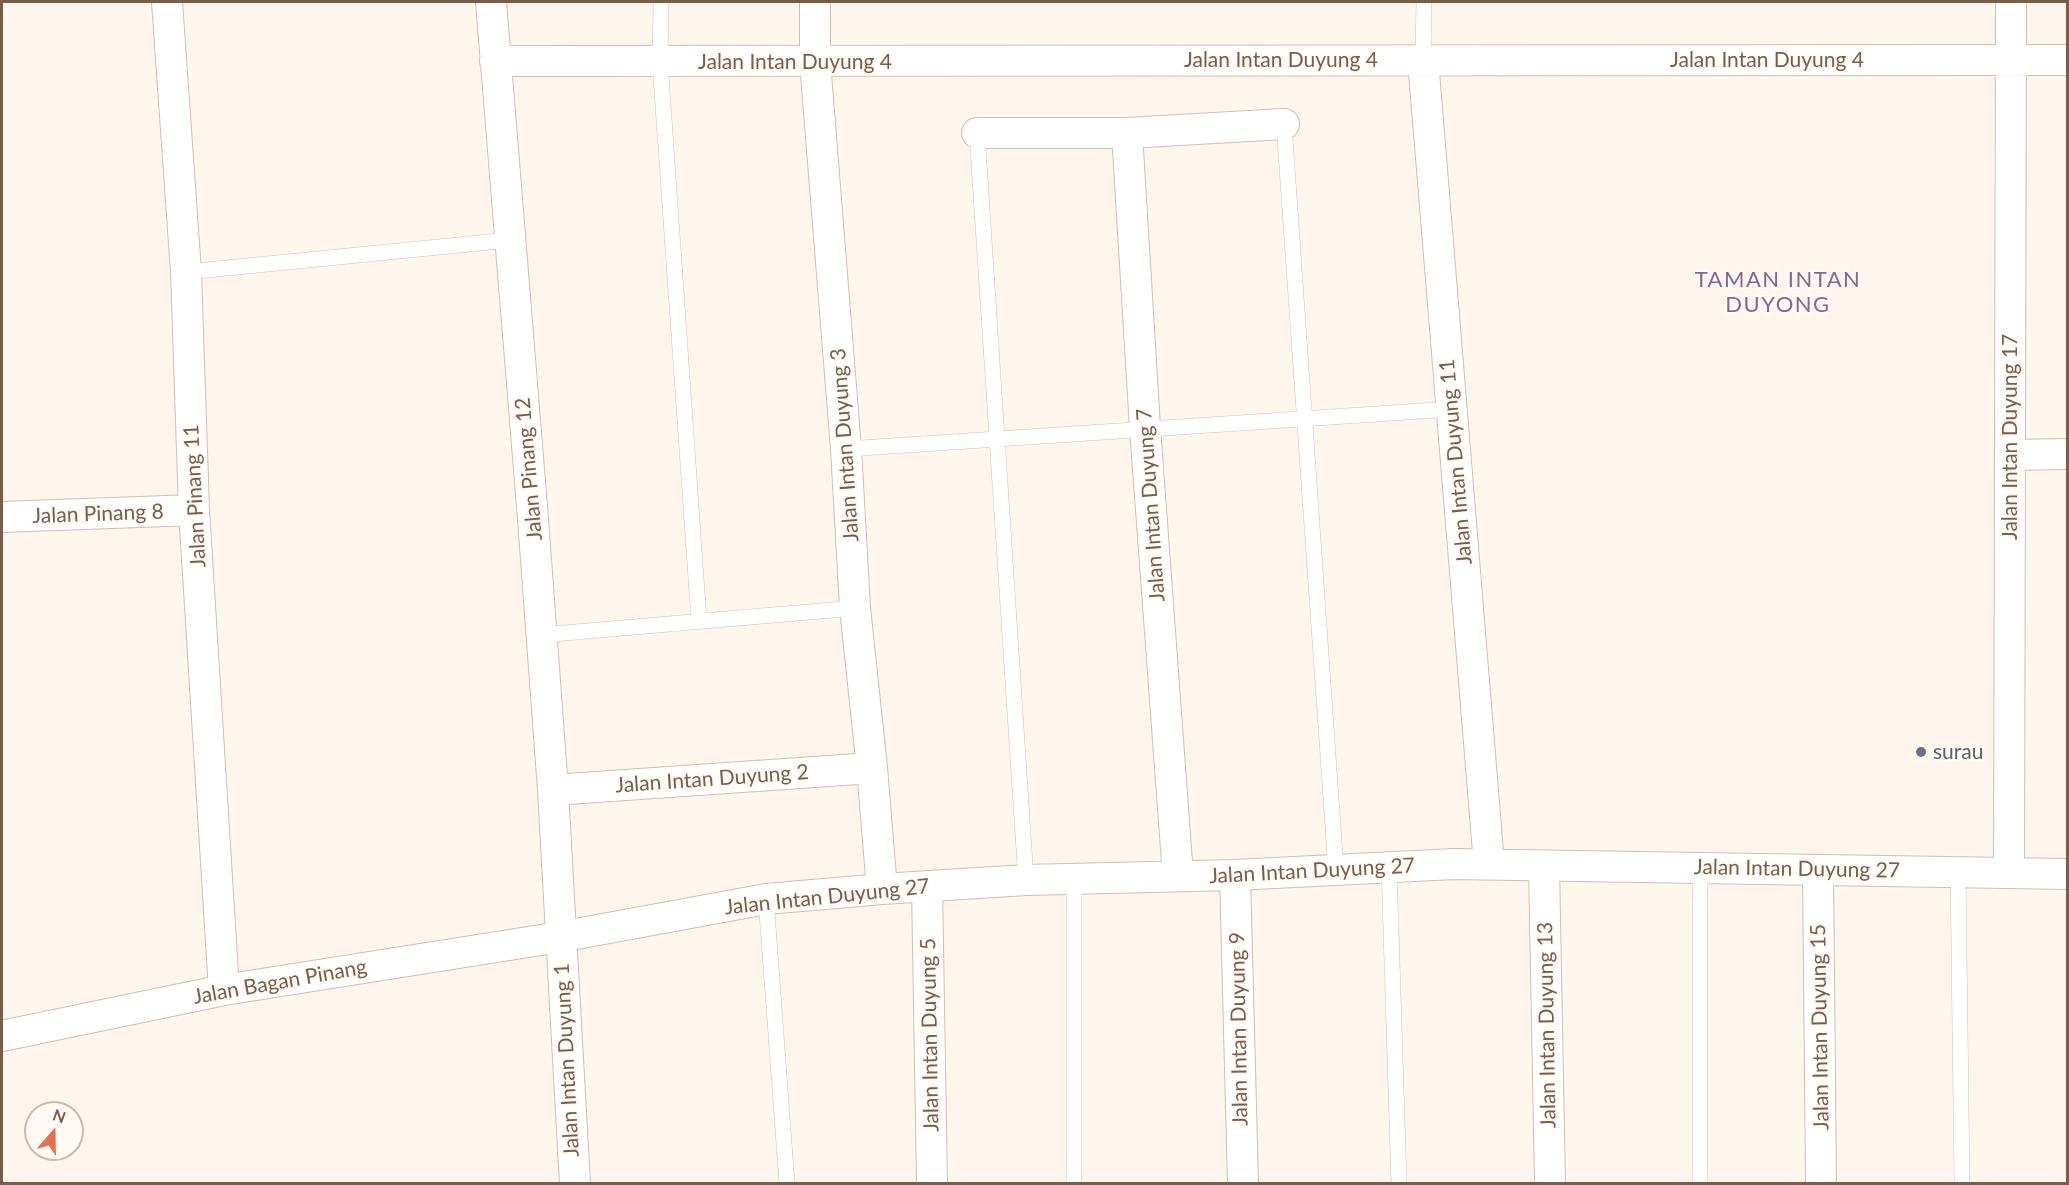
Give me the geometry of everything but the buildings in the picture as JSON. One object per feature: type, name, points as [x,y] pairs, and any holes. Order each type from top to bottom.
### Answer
[{"type":"street","name":"Jalan Pinang 11","points":[[167,2],[186,272],[194,510],[224,990]]},
{"type":"street","name":"Jalan Pinang 12","points":[[491,2],[542,635],[560,937]]},
{"type":"street","name":"Jalan Intan Duyung 3","points":[[815,2],[815,62],[846,449],[855,608],[882,889]]},
{"type":"street","name":"Jalan Intan Duyung 17","points":[[2009,873],[2011,2]]},
{"type":"street","name":"Jalan Intan Duyung 11","points":[[1423,60],[1489,864]]},
{"type":"street","name":"Jalan Intan Duyung 4","points":[[495,61],[2067,60]]},
{"type":"street","points":[[977,133],[1127,133],[1284,124]]},
{"type":"street","name":"Jalan Intan Duyung 7","points":[[1127,133],[1145,428],[1178,876]]},
{"type":"street","points":[[2010,455],[2067,454]]},
{"type":"street","name":"Jalan Pinang 8","points":[[2,517],[194,510]]},
{"type":"street","name":"Jalan Intan Duyung 2","points":[[553,790],[872,768]]},
{"type":"street","name":"Jalan Intan Duyung 27","points":[[560,937],[766,899],[1026,880],[1235,875],[1489,864],[2067,874]]},
{"type":"street","name":"Jalan Intan Duyung 13","points":[[1544,866],[1550,1184]]},
{"type":"street","name":"Jalan Intan Duyung 15","points":[[1818,870],[1821,1184]]},
{"type":"street","name":"Jalan Intan Duyung 9","points":[[1235,875],[1243,1184]]},
{"type":"street","name":"Jalan Intan Duyung 5","points":[[927,886],[932,1184]]},
{"type":"street","name":"Jalan Bagan Pinang","points":[[2,1036],[224,990],[560,937]]},
{"type":"street","name":"Jalan Intan Duyung 1","points":[[560,937],[574,1184]]},
{"type":"lane","points":[[662,2],[660,62],[699,621]]},
{"type":"lane","points":[[1423,60],[1424,2]]},
{"type":"lane","points":[[1284,124],[1336,870]]},
{"type":"lane","points":[[977,133],[1026,880]]},
{"type":"lane","points":[[186,272],[510,240]]},
{"type":"lane","points":[[846,449],[1452,409]]},
{"type":"lane","points":[[542,635],[855,608]]},
{"type":"lane","points":[[1389,867],[1399,1184]]},
{"type":"lane","points":[[1700,1184],[1701,868]]},
{"type":"lane","points":[[1958,872],[1962,1184]]},
{"type":"lane","points":[[1074,879],[1074,1184]]},
{"type":"lane","points":[[766,899],[788,1184]]},
{"type":"place","name":"surau","points":[[1921,752]]},
{"type":"district","name":"TAMAN INTAN DUYONG","points":[[1778,292]]}]
